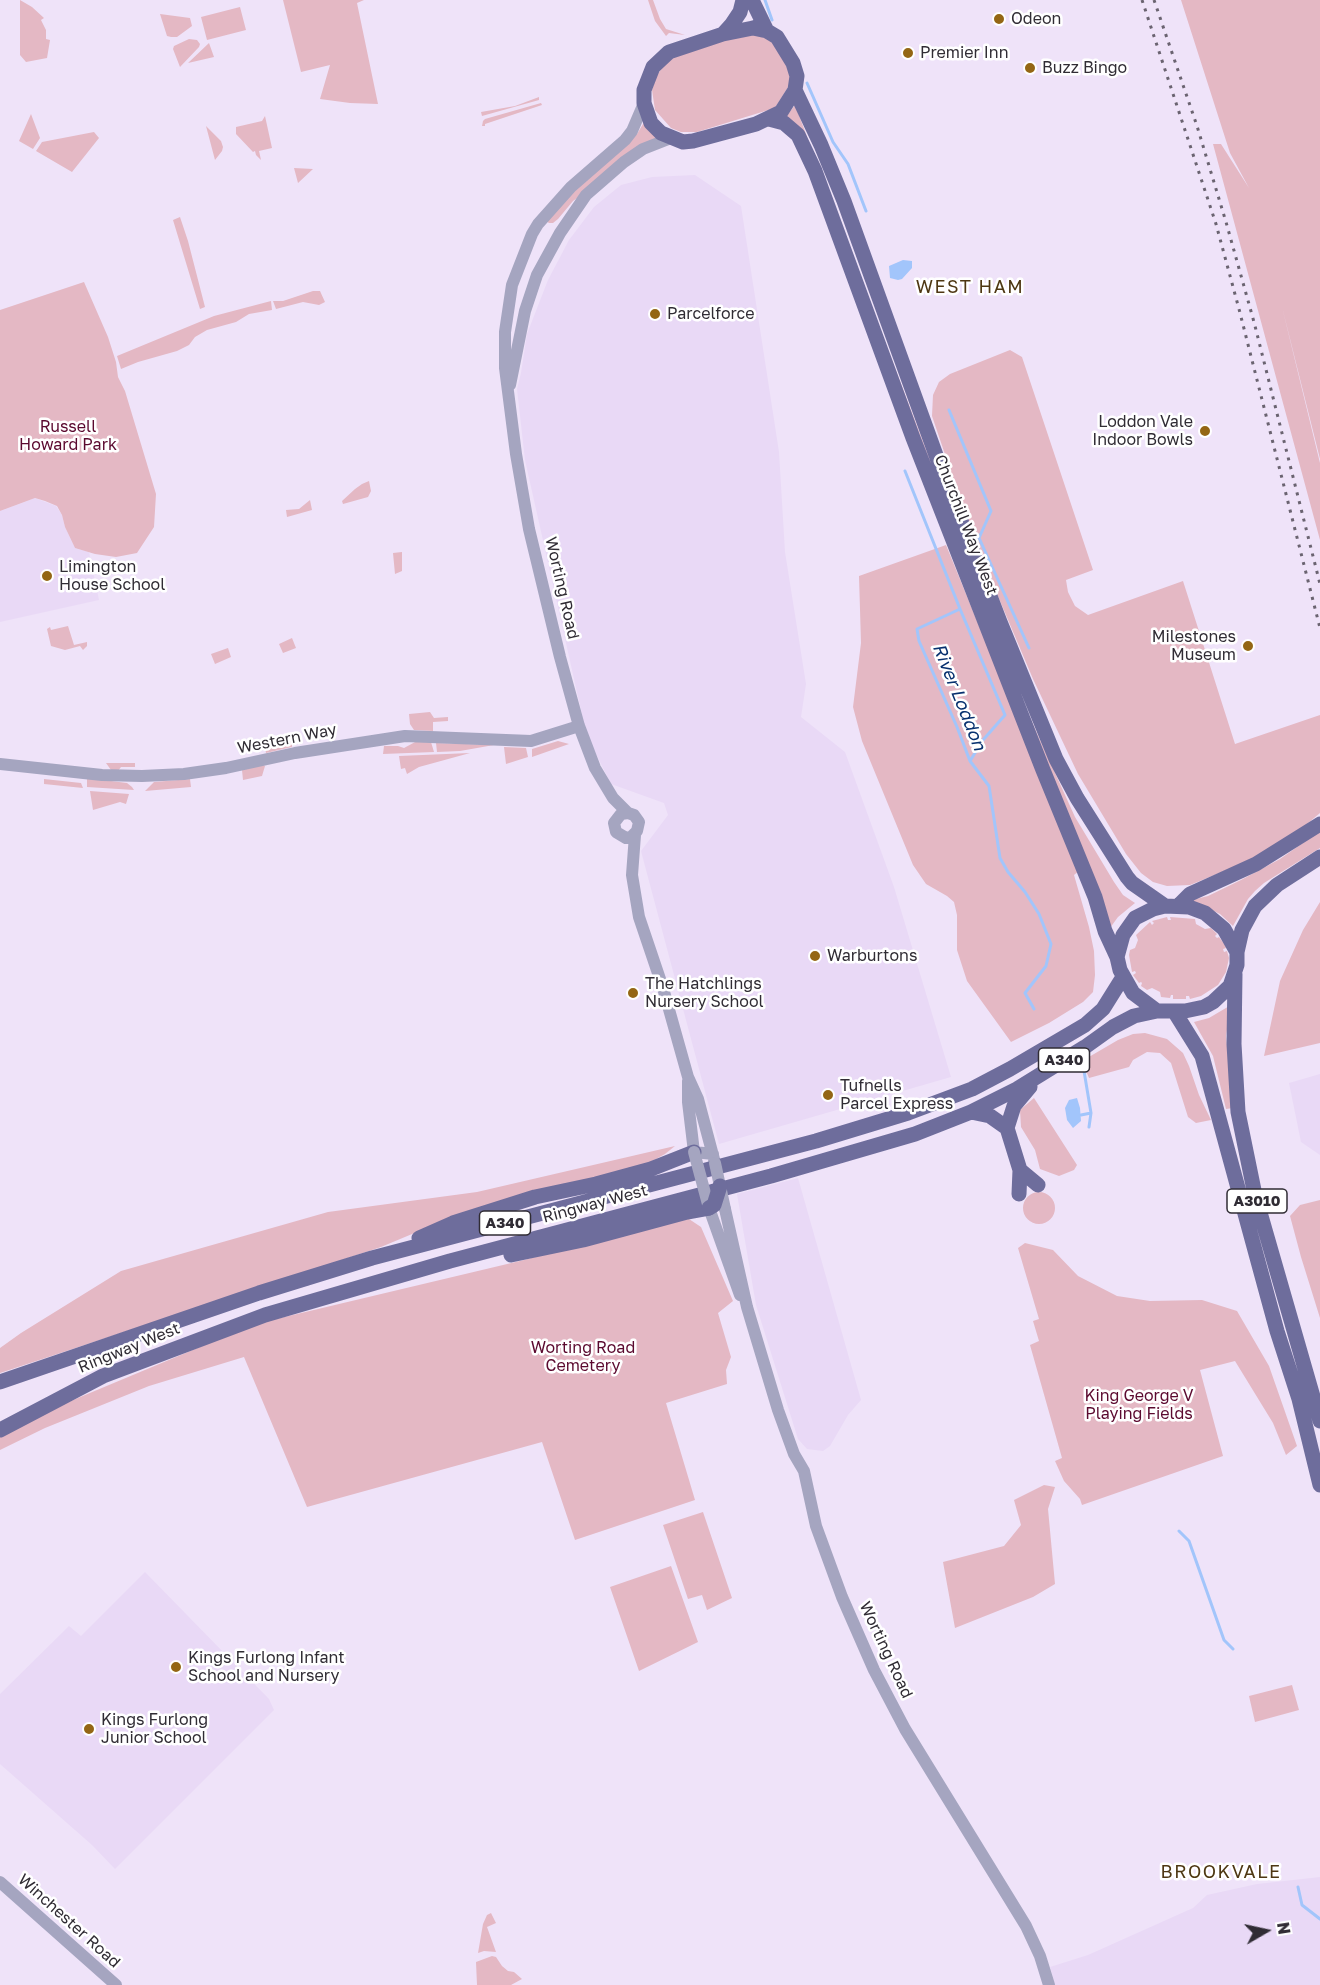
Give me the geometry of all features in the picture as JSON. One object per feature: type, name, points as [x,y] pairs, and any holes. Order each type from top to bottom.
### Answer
[{"type":"main road","points":[[723,34],[740,12],[743,0]]},
{"type":"main road","points":[[752,0],[767,31]]},
{"type":"main road","points":[[753,28],[767,31],[777,38],[788,52],[797,75],[795,90],[781,112],[769,119],[713,137],[683,142],[660,133],[651,123],[644,103],[645,84],[653,67],[669,52],[723,34],[753,28]]},
{"type":"main road","name":"Churchill Way West","points":[[795,90],[844,201],[950,491],[1056,759],[1077,798],[1127,877],[1132,883],[1172,906]]},
{"type":"main road","name":"Churchill Way West","points":[[769,119],[784,123],[798,135],[815,171],[913,438],[1095,897],[1105,931],[1118,957]]},
{"type":"main road","points":[[1172,906],[1190,894],[1256,864],[1320,824]]},
{"type":"main road","points":[[1237,952],[1224,928],[1215,920],[1197,910],[1172,906],[1153,909],[1134,918],[1124,935],[1118,957],[1123,977],[1138,998],[1157,1011],[1191,1010],[1213,1002],[1230,986],[1237,965],[1237,952],[1242,930],[1255,906],[1277,885],[1320,857]]},
{"type":"main road","name":"A3010","points":[[1235,974],[1233,1033],[1238,1112],[1258,1204],[1320,1421]]},
{"type":"main road","name":"Ringway West","points":[[0,1382],[259,1293],[372,1258],[816,1141],[908,1113],[972,1089],[1011,1069],[1085,1025],[1103,1009],[1123,977]]},
{"type":"main road","name":"Ringway West","points":[[0,1430],[103,1376],[265,1315],[450,1261],[771,1176],[915,1134],[971,1112],[1039,1076],[1113,1027],[1134,1016],[1157,1011]]},
{"type":"main road","name":"A3010","points":[[1174,1011],[1202,1056],[1277,1331],[1299,1399],[1320,1485]]},
{"type":"main road","points":[[1019,1194],[1020,1170],[1007,1128],[1014,1107],[1039,1076]]},
{"type":"main road","points":[[971,1112],[990,1116],[1007,1128]]},
{"type":"main road","points":[[372,1258],[453,1223],[535,1197],[596,1184],[651,1168],[693,1145]]},
{"type":"main road","points":[[1020,1170],[1038,1185]]},
{"type":"main road","points":[[377,1283],[583,1240],[709,1208],[714,1205],[720,1186]]},
{"type":"street","name":"Worting Road","points":[[622,815],[607,801],[606,785],[595,768],[579,726],[530,529],[516,454],[505,368],[506,316],[513,280],[538,224],[571,187],[625,140],[632,131],[644,103]]},
{"type":"street","name":"Worting Road","points":[[508,393],[525,311],[537,275],[560,233],[586,195],[624,162],[643,149],[671,138]]},
{"type":"street","name":"Western Way","points":[[0,764],[93,775],[163,775],[207,771],[295,753],[405,736],[531,741],[579,726]]},
{"type":"street","points":[[622,815],[634,815],[639,822],[639,827],[628,836],[615,828],[614,823],[622,815]]},
{"type":"street","name":"Worting Road","points":[[628,836],[639,917],[708,1134],[747,1307],[778,1410],[794,1454],[804,1472],[813,1515],[825,1554],[874,1670],[922,1759],[1026,1926],[1040,1956],[1049,1985]]},
{"type":"street","name":"Worting Road","points":[[688,1077],[688,1102],[693,1145],[709,1208],[737,1288],[747,1307]]},
{"type":"street","points":[[693,1145],[713,1154]]},
{"type":"street","name":"Winchester Road","points":[[0,1882],[116,1985]]},
{"type":"shaded area","points":[[695,175],[741,206],[779,452],[785,552],[806,684],[801,717],[845,752],[894,887],[951,1077],[719,1144],[641,851],[668,815],[664,803],[611,784],[585,728],[525,460],[517,389],[527,334],[548,280],[569,240],[594,207],[621,185],[652,177]]},
{"type":"shaded area","name":"Limington House School","points":[[35,498],[56,506],[75,548],[89,552],[99,600],[0,622],[0,511]]},
{"type":"shaded area","points":[[1320,1074],[1320,1155],[1301,1142],[1289,1083]]},
{"type":"shaded area","points":[[798,1178],[861,1400],[848,1415],[830,1446],[823,1451],[807,1449],[798,1439],[756,1305],[737,1194]]},
{"type":"shaded area","name":"Kings Furlong Junior School","points":[[145,1572],[269,1699],[274,1710],[115,1869],[92,1845],[0,1764],[0,1694],[69,1626],[81,1636]]},
{"type":"shaded area","points":[[1320,1877],[1320,1985],[1055,1985],[1050,1967],[1088,1955],[1193,1908],[1207,1895],[1257,1884]]},
{"type":"green space","points":[[20,0],[44,18],[41,20],[46,30],[46,39],[50,40],[47,58],[26,62],[20,55]]},
{"type":"green space","points":[[283,0],[364,0],[357,3],[378,104],[320,99],[330,65],[301,72]]},
{"type":"green space","points":[[648,0],[653,0],[666,29],[685,35],[669,33],[666,36],[655,21]]},
{"type":"green space","points":[[1181,0],[1320,0],[1320,459],[1282,307],[1320,463],[1320,540],[1213,144],[1221,144],[1249,188],[1230,153]]},
{"type":"green space","points":[[240,7],[246,30],[207,40],[201,17]]},
{"type":"green space","points":[[160,14],[190,18],[192,26],[177,37],[167,36]]},
{"type":"green space","points":[[748,32],[769,37],[789,61],[790,84],[775,108],[697,132],[681,132],[671,128],[655,110],[652,90],[656,76],[669,59]]},
{"type":"green space","points":[[189,39],[197,40],[200,44],[180,67],[173,49],[174,46]]},
{"type":"green space","points":[[209,43],[214,57],[188,63]]},
{"type":"green space","points":[[539,97],[539,100],[482,116],[481,112],[515,106]]},
{"type":"green space","points":[[541,103],[542,105],[482,126],[485,119]]},
{"type":"green space","points":[[795,105],[1017,689],[1075,817],[1123,895],[1135,903],[1118,917],[1110,928],[927,466],[865,295],[807,145],[795,125],[785,118]]},
{"type":"green space","points":[[31,114],[40,138],[33,149],[19,141]]},
{"type":"green space","points":[[265,116],[272,148],[259,151],[261,160],[255,151],[253,152],[236,134],[236,127],[262,121]]},
{"type":"green space","points":[[646,119],[662,136],[573,201],[553,223],[546,221],[555,209],[637,134]]},
{"type":"green space","points":[[206,126],[221,141],[223,147],[215,160]]},
{"type":"green space","points":[[94,132],[99,138],[72,172],[36,151],[42,142]]},
{"type":"green space","points":[[294,168],[313,169],[298,183]]},
{"type":"green space","points":[[180,217],[205,307],[200,309],[173,220]]},
{"type":"green space","name":"Russell Howard Park","points":[[84,282],[108,337],[118,377],[125,391],[156,494],[154,527],[137,553],[116,557],[75,548],[57,506],[45,501],[35,498],[0,511],[0,310]]},
{"type":"green space","points":[[313,291],[320,291],[325,302],[319,305],[303,302],[276,309],[273,301],[283,301]]},
{"type":"green space","points":[[271,301],[272,310],[249,314],[236,322],[207,330],[195,337],[189,345],[177,351],[121,369],[117,356],[214,316]]},
{"type":"green space","points":[[1010,350],[1022,357],[1093,570],[1066,580],[1068,592],[1075,606],[1088,615],[1183,581],[1235,744],[1320,715],[1320,813],[1287,841],[1256,858],[1190,885],[1167,886],[1153,882],[1141,873],[1126,854],[1078,774],[1033,679],[973,537],[932,416],[933,395],[939,382],[950,374]]},
{"type":"green space","points":[[369,481],[371,491],[368,497],[343,504],[342,501],[355,489]]},
{"type":"green space","points":[[310,500],[312,510],[287,517],[286,510],[299,509]]},
{"type":"green space","points":[[946,545],[1079,871],[1074,875],[1094,951],[1093,992],[1083,1002],[1049,1023],[1011,1042],[967,981],[957,950],[957,915],[954,902],[926,884],[913,865],[862,741],[853,707],[861,643],[859,576]]},
{"type":"green space","points":[[402,552],[402,571],[395,574],[393,553]]},
{"type":"green space","points":[[68,626],[74,645],[87,642],[83,650],[80,646],[65,650],[51,646],[47,629]]},
{"type":"green space","points":[[292,638],[296,648],[283,653],[279,644]]},
{"type":"green space","points":[[228,648],[231,657],[215,664],[211,654]]},
{"type":"green space","points":[[430,712],[434,718],[448,717],[448,721],[433,722],[433,731],[414,730],[410,724],[409,714]]},
{"type":"green space","points":[[292,741],[292,747],[266,753],[265,747]]},
{"type":"green space","points":[[417,741],[431,742],[434,752],[383,754],[384,746],[404,748]]},
{"type":"green space","points":[[558,741],[569,744],[532,757],[532,749]]},
{"type":"green space","points":[[436,743],[494,745],[460,751],[437,752]]},
{"type":"green space","points":[[504,747],[526,748],[528,757],[506,764]]},
{"type":"green space","points":[[470,753],[419,767],[407,774],[405,768],[401,769],[399,756]]},
{"type":"green space","points":[[106,763],[135,763],[135,767],[121,767],[118,771],[111,770]]},
{"type":"green space","points":[[265,766],[262,776],[243,780],[242,770]]},
{"type":"green space","points":[[87,778],[127,783],[134,790],[87,787]]},
{"type":"green space","points":[[44,779],[81,783],[83,788],[44,784]]},
{"type":"green space","points":[[190,779],[191,787],[145,791],[154,782]]},
{"type":"green space","points":[[90,791],[129,794],[126,804],[120,802],[93,810]]},
{"type":"green space","points":[[1320,831],[1320,848],[1255,891],[1233,926],[1220,914],[1192,900],[1208,896],[1280,859]]},
{"type":"green space","points":[[1320,902],[1320,1043],[1264,1056],[1280,981],[1303,930]]},
{"type":"green space","points":[[1167,917],[1168,920],[1171,920],[1170,917],[1195,919],[1196,924],[1205,929],[1211,928],[1217,934],[1215,936],[1219,937],[1225,945],[1226,948],[1223,949],[1224,952],[1227,951],[1229,958],[1226,972],[1218,985],[1201,996],[1190,999],[1189,996],[1186,996],[1186,999],[1173,999],[1173,995],[1170,998],[1161,997],[1160,992],[1152,988],[1147,990],[1141,986],[1142,983],[1139,983],[1133,975],[1136,973],[1132,972],[1129,955],[1138,940],[1136,935],[1150,922],[1152,925],[1154,923],[1152,921]]},
{"type":"green space","points":[[1231,1005],[1226,1036],[1233,1108],[1226,1109],[1213,1056],[1194,1022],[1209,1018]]},
{"type":"green space","points":[[1145,1033],[1167,1039],[1183,1053],[1211,1120],[1196,1123],[1188,1117],[1171,1063],[1160,1053],[1147,1052],[1133,1060],[1129,1067],[1089,1078],[1082,1061],[1118,1040],[1133,1034]]},
{"type":"green space","points":[[1034,1098],[1077,1165],[1074,1170],[1059,1176],[1040,1169],[1035,1150],[1021,1127],[1020,1110]]},
{"type":"green space","points":[[675,1146],[647,1164],[448,1219],[381,1247],[0,1373],[0,1348],[121,1271],[328,1212],[477,1192]]},
{"type":"green space","points":[[1039,1192],[1050,1197],[1055,1208],[1050,1219],[1039,1224],[1028,1219],[1023,1208],[1028,1197]]},
{"type":"green space","points":[[1320,1200],[1320,1318],[1290,1216],[1300,1205]]},
{"type":"green space","name":"Worting Road Cemetery","points":[[686,1217],[701,1227],[733,1301],[718,1313],[731,1357],[726,1370],[727,1384],[666,1403],[695,1500],[575,1540],[542,1442],[307,1507],[244,1357],[149,1386],[45,1428],[0,1450],[0,1435],[30,1418],[255,1324],[524,1260]]},
{"type":"green space","name":"King George V Playing Fields","points":[[1025,1243],[1053,1250],[1078,1276],[1117,1296],[1150,1301],[1202,1300],[1237,1311],[1269,1366],[1297,1446],[1286,1455],[1273,1423],[1235,1361],[1200,1370],[1223,1456],[1082,1505],[1080,1499],[1064,1481],[1055,1461],[1062,1458],[1030,1345],[1039,1341],[1033,1321],[1039,1319],[1018,1248]]},
{"type":"green space","points":[[1044,1485],[1055,1487],[1048,1509],[1055,1584],[1033,1597],[955,1628],[943,1562],[1004,1546],[1021,1525],[1014,1500]]},
{"type":"green space","points":[[703,1512],[732,1598],[707,1610],[702,1595],[688,1599],[663,1525]]},
{"type":"green space","points":[[671,1566],[698,1642],[639,1671],[610,1587]]},
{"type":"green space","points":[[1292,1685],[1299,1710],[1255,1722],[1249,1696]]},
{"type":"green space","points":[[491,1913],[496,1923],[487,1927],[496,1952],[478,1953],[483,1924],[487,1915]]},
{"type":"green space","points":[[492,1956],[496,1957],[508,1971],[514,1972],[522,1979],[511,1985],[477,1985],[476,1962]]},
{"type":"water","points":[[903,260],[912,261],[912,268],[902,279],[890,278],[889,266]]},
{"type":"water","points":[[1077,1098],[1081,1121],[1073,1128],[1067,1120],[1065,1108],[1069,1100]]},
{"type":"waterway","points":[[765,0],[772,20]]},
{"type":"waterway","points":[[807,83],[833,142],[848,164],[866,211]]},
{"type":"waterway","points":[[949,410],[991,511],[979,538],[1029,648]]},
{"type":"waterway","points":[[905,471],[1005,715],[983,740],[970,761]]},
{"type":"waterway","name":"River Loddon","points":[[960,609],[917,629],[919,641],[970,761],[989,786],[1000,858],[1039,914],[1051,944],[1046,966],[1025,993],[1034,1009]]},
{"type":"waterway","name":"River Loddon","points":[[1084,1071],[1091,1113],[1089,1127]]},
{"type":"waterway","points":[[1081,1115],[1091,1113]]},
{"type":"waterway","name":"River Loddon","points":[[1179,1531],[1189,1541],[1224,1640],[1233,1649]]},
{"type":"waterway","name":"River Loddon","points":[[1298,1887],[1302,1905],[1320,1919]]},
{"type":"railway","points":[[1142,0],[1216,224],[1320,628]]},
{"type":"railway","points":[[1154,0],[1197,126],[1226,222],[1254,322],[1320,584]]},
{"type":"place","name":"Odeon","points":[[999,19]]},
{"type":"place","name":"Premier Inn","points":[[908,53]]},
{"type":"place","name":"Buzz Bingo","points":[[1030,68]]},
{"type":"place","name":"Parcelforce","points":[[655,314]]},
{"type":"place","name":"Loddon Vale Indoor Bowls","points":[[1205,431]]},
{"type":"place","name":"Limington House School","points":[[47,576]]},
{"type":"place","name":"Milestones Museum","points":[[1248,646]]},
{"type":"place","name":"Warburtons","points":[[815,956]]},
{"type":"place","name":"The Hatchlings Nursery School","points":[[633,993]]},
{"type":"place","name":"Tufnells Parcel Express","points":[[828,1095]]},
{"type":"place","name":"Kings Furlong Infant School and Nursery","points":[[176,1667]]},
{"type":"place","name":"Kings Furlong Junior School","points":[[89,1729]]},
{"type":"district","name":"WEST HAM","points":[[970,287]]},
{"type":"district","name":"BROOKVALE","points":[[1221,1872]]}]
